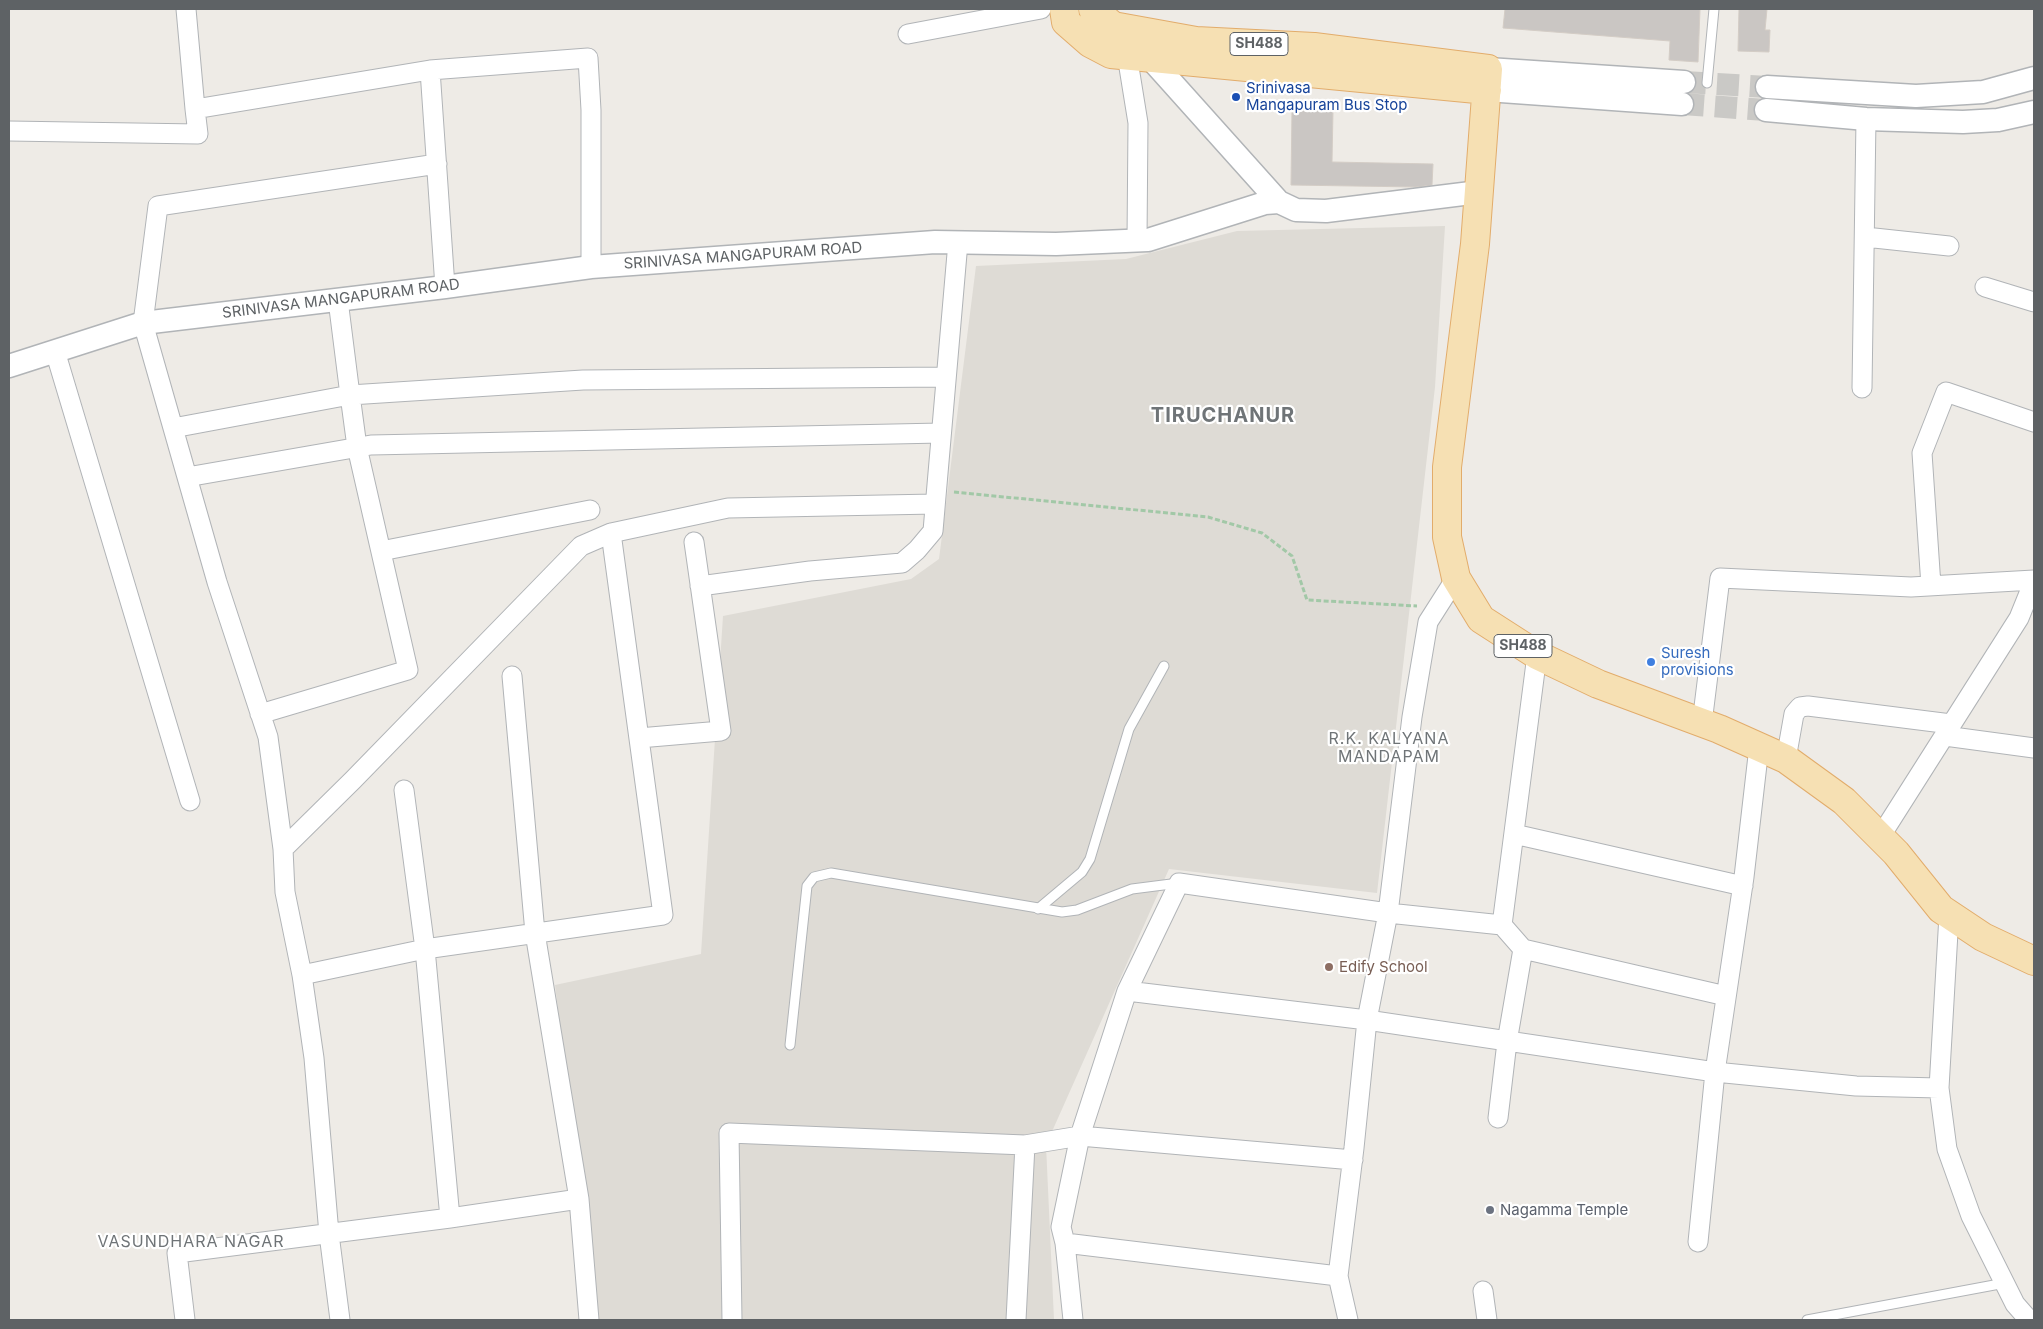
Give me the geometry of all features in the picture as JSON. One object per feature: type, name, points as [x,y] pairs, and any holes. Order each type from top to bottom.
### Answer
[{"type":"main road","name":"SH488","points":[[1064,9],[1066,22],[1090,43],[1111,54],[1488,73]]},
{"type":"main road","name":"SH488","points":[[1093,9],[1113,26],[1196,41],[1314,47],[1488,73]]},
{"type":"main road","name":"SH488","points":[[1488,73],[1474,254],[1447,467],[1447,537],[1456,578],[1481,619],[1537,655],[1598,684],[1702,723],[1786,759],[1844,801],[1896,853],[1941,909],[1983,937],[2034,961]]},
{"type":"street","points":[[9,131],[198,134],[186,9]]},
{"type":"street","points":[[908,34],[1041,9]]},
{"type":"street","points":[[1138,56],[1279,202]]},
{"type":"street","points":[[1136,240],[1138,56]]},
{"type":"street","points":[[195,109],[430,70],[588,58],[591,110],[591,267]]},
{"type":"street","points":[[430,70],[445,287]]},
{"type":"street","points":[[1488,73],[1684,82]]},
{"type":"street","points":[[1488,73],[1682,104]]},
{"type":"street","points":[[1767,87],[1916,96],[1983,92],[2034,78]]},
{"type":"street","points":[[1766,110],[1866,119],[1963,122],[1998,120],[2034,112]]},
{"type":"street","points":[[1862,388],[1866,119]]},
{"type":"street","points":[[340,1320],[329,1234],[314,1058],[302,975],[285,892],[283,849],[268,737],[217,582],[143,323],[158,206],[436,164]]},
{"type":"street","name":"SRINIVASA MANGAPURAM ROAD","points":[[9,366],[143,323],[445,287],[591,267],[935,242],[1056,244],[1148,240],[1265,203],[1279,202],[1296,210],[1326,211],[1479,192]]},
{"type":"street","points":[[1865,237],[1949,246]]},
{"type":"street","points":[[700,586],[810,571],[902,563],[917,550],[933,531],[958,242]]},
{"type":"street","points":[[1985,287],[2034,302]]},
{"type":"street","points":[[260,714],[408,670],[357,447],[338,300]]},
{"type":"street","points":[[55,351],[190,801]]},
{"type":"street","points":[[172,428],[350,394],[583,380],[946,377]]},
{"type":"street","points":[[1932,586],[1922,453],[1946,392],[2034,422]]},
{"type":"street","points":[[187,477],[357,447],[381,445],[941,433]]},
{"type":"street","points":[[283,849],[353,780],[581,546],[611,533],[728,508],[936,497]]},
{"type":"street","points":[[381,551],[590,510]]},
{"type":"street","points":[[302,975],[425,949],[663,915],[611,533]]},
{"type":"street","points":[[639,738],[721,731],[694,542]]},
{"type":"street","points":[[1348,1320],[1338,1276],[1367,1020],[1388,913],[1412,717],[1428,622],[1456,578]]},
{"type":"street","points":[[1702,723],[1720,578],[1911,587],[2034,580],[2027,619],[1948,730],[1880,837]]},
{"type":"street","points":[[1502,926],[1537,655]]},
{"type":"street","points":[[512,676],[536,933],[579,1199],[590,1320]]},
{"type":"street","points":[[1786,759],[1794,714],[1800,707],[1808,706],[1948,730],[2034,748]]},
{"type":"street","points":[[1698,1242],[1714,1072],[1743,886],[1759,747]]},
{"type":"street","points":[[404,790],[425,949],[450,1218]]},
{"type":"street","points":[[1514,834],[1743,886]]},
{"type":"street","points":[[1073,1320],[1065,1243],[1061,1227],[1080,1136],[1127,991],[1179,883],[1388,913],[1502,926],[1523,949],[1726,996]]},
{"type":"street","points":[[1949,915],[1940,1088],[1948,1149],[1971,1216],[2015,1304],[2029,1320]]},
{"type":"street","points":[[1498,1118],[1507,1042],[1523,949]]},
{"type":"street","points":[[1127,991],[1367,1020],[1714,1072],[1856,1086],[1940,1088]]},
{"type":"street","points":[[732,1320],[729,1133],[1025,1145],[1080,1136],[1352,1160]]},
{"type":"street","points":[[1016,1320],[1025,1145]]},
{"type":"street","points":[[185,1320],[178,1254],[579,1199]]},
{"type":"street","points":[[1065,1243],[1338,1276]]},
{"type":"street","points":[[1483,1290],[1487,1320]]},
{"type":"lane","points":[[1707,82],[1714,9]]},
{"type":"lane","points":[[1038,909],[1082,872],[1090,859],[1128,729],[1164,666]]},
{"type":"lane","points":[[790,1044],[807,886],[814,877],[831,873],[1062,912],[1077,910],[1132,889],[1179,883]]},
{"type":"lane","points":[[1807,1320],[2005,1283]]},
{"type":"path","points":[[936,497],[1208,517],[1262,533],[1292,556],[1307,600],[1438,608]]},
{"type":"shaded area","points":[[1445,226],[1435,387],[1377,893],[1169,869],[1046,1145],[1054,1320],[596,1320],[555,985],[701,954],[723,616],[911,579],[939,559],[976,266],[1126,259],[1237,231]]},
{"type":"building","points":[[1505,9],[1700,9],[1698,62],[1669,60],[1670,41],[1503,28]]},
{"type":"building","points":[[1739,9],[1767,9],[1765,30],[1770,30],[1769,52],[1738,51]]},
{"type":"building","points":[[1292,109],[1333,110],[1332,162],[1433,164],[1432,185],[1416,187],[1291,185]]},
{"type":"tunnel","points":[[1684,82],[1767,87]]},
{"type":"tunnel","points":[[1682,104],[1766,110]]},
{"type":"place","name":"Srinivasa Mangapuram Bus Stop","points":[[1236,97]]},
{"type":"place","name":"Suresh provisions","points":[[1651,662]]},
{"type":"place","name":"Edify School","points":[[1329,967]]},
{"type":"place","name":"Nagamma Temple","points":[[1490,1210]]},
{"type":"district","name":"TIRUCHANUR","points":[[1223,416]]},
{"type":"district","name":"R.K. KALYANA MANDAPAM","points":[[1389,748]]},
{"type":"district","name":"VASUNDHARA NAGAR","points":[[191,1242]]}]
